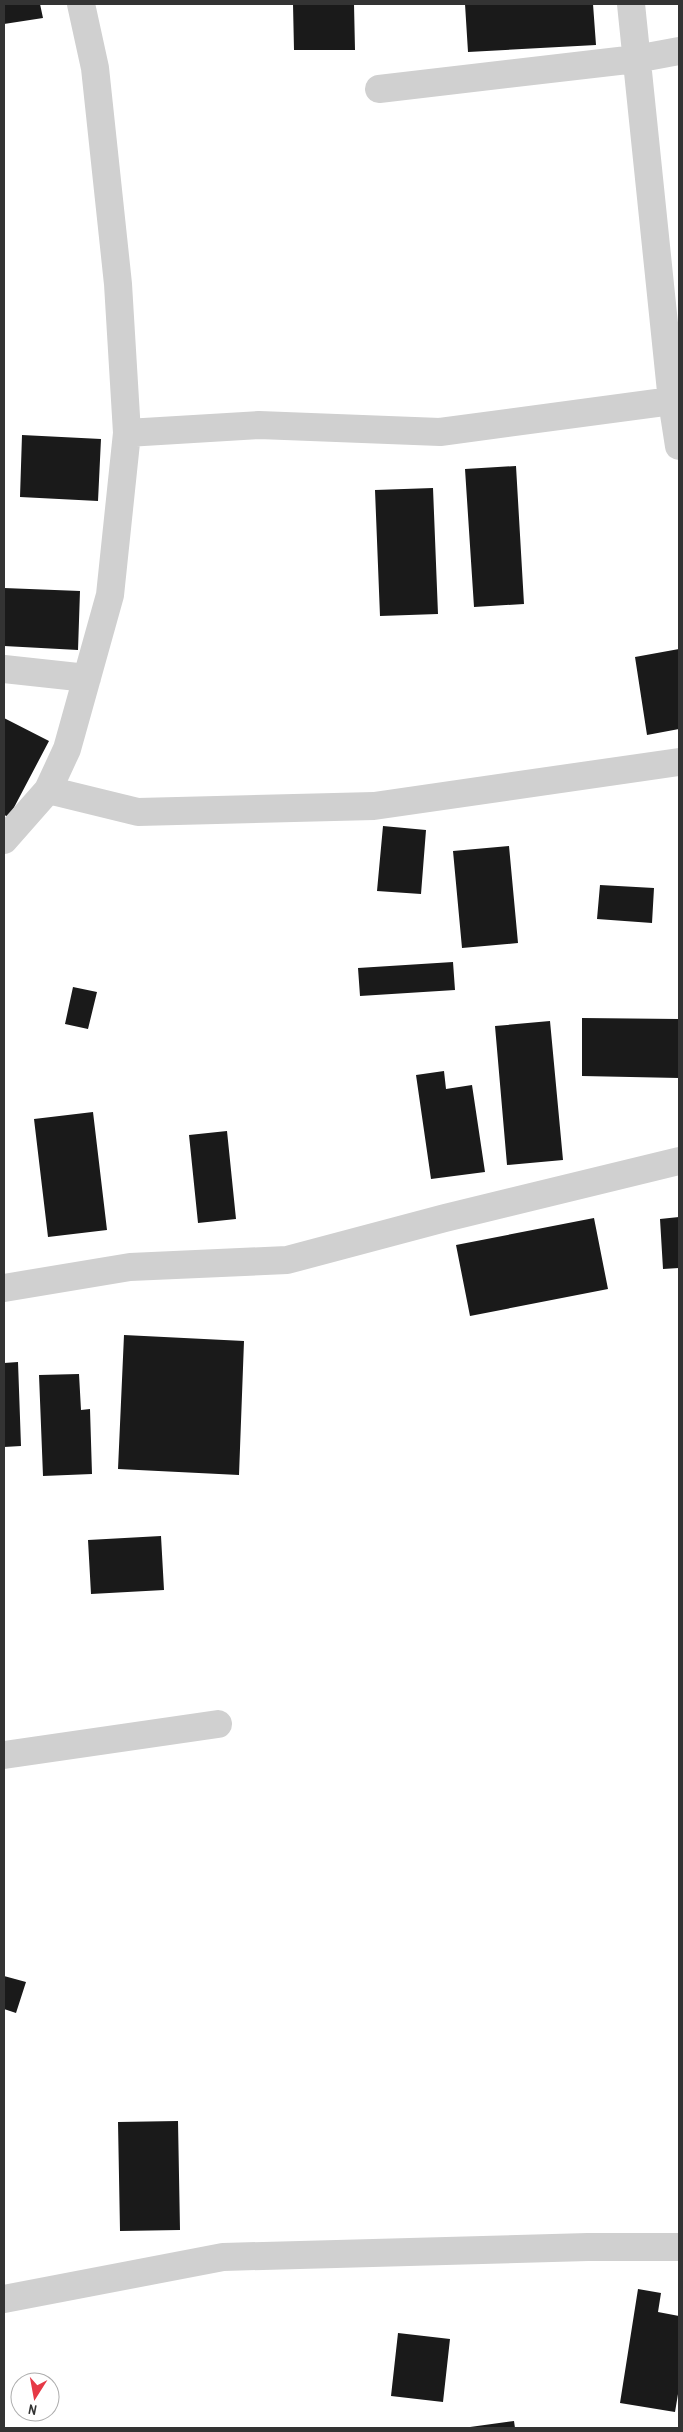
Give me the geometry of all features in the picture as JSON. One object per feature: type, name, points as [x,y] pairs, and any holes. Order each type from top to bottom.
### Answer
[{"type":"street","points":[[4,840],[48,790],[67,748],[110,595],[127,433],[118,284],[95,68],[81,4]]},
{"type":"street","points":[[631,4],[676,401],[679,446]]},
{"type":"street","points":[[379,89],[636,59],[679,51]]},
{"type":"street","points":[[127,433],[259,425],[440,432],[676,401]]},
{"type":"street","points":[[4,669],[87,678]]},
{"type":"street","points":[[48,790],[138,812],[374,806],[679,762]]},
{"type":"street","points":[[4,1288],[130,1266],[287,1260],[445,1218],[679,1161]]},
{"type":"street","points":[[4,1755],[218,1724]]},
{"type":"street","points":[[4,2299],[223,2257],[588,2247],[679,2248]]},
{"type":"building","points":[[4,4],[40,4],[43,18],[4,24]]},
{"type":"building","points":[[293,4],[354,4],[355,50],[294,50]]},
{"type":"building","points":[[465,4],[593,4],[596,45],[468,52]]},
{"type":"building","points":[[22,435],[101,439],[98,501],[20,497]]},
{"type":"building","points":[[516,466],[524,604],[474,607],[465,469]]},
{"type":"building","points":[[433,488],[438,614],[380,616],[375,490]]},
{"type":"building","points":[[4,588],[80,591],[78,650],[4,646]]},
{"type":"building","points":[[679,649],[679,729],[647,735],[635,657]]},
{"type":"building","points":[[4,718],[49,741],[9,817],[4,815]]},
{"type":"building","points":[[383,826],[426,830],[421,894],[377,891]]},
{"type":"building","points":[[509,846],[518,943],[462,948],[453,851]]},
{"type":"building","points":[[600,885],[654,888],[652,923],[597,919]]},
{"type":"building","points":[[453,962],[455,990],[360,996],[358,968]]},
{"type":"building","points":[[73,987],[97,992],[88,1029],[65,1024]]},
{"type":"building","points":[[582,1018],[679,1019],[679,1078],[582,1076]]},
{"type":"building","points":[[550,1021],[563,1160],[507,1165],[495,1026]]},
{"type":"building","points":[[444,1071],[446,1089],[472,1085],[485,1172],[431,1179],[416,1075]]},
{"type":"building","points":[[93,1112],[107,1230],[48,1237],[34,1119]]},
{"type":"building","points":[[227,1131],[236,1219],[198,1223],[189,1135]]},
{"type":"building","points":[[679,1217],[679,1268],[663,1269],[660,1219]]},
{"type":"building","points":[[594,1218],[608,1289],[470,1316],[456,1245]]},
{"type":"building","points":[[124,1335],[244,1341],[239,1475],[118,1469]]},
{"type":"building","points":[[18,1362],[21,1446],[4,1447],[4,1363]]},
{"type":"building","points":[[79,1374],[81,1410],[90,1409],[92,1474],[43,1476],[39,1375]]},
{"type":"building","points":[[161,1536],[164,1590],[91,1594],[88,1540]]},
{"type":"building","points":[[4,1976],[26,1982],[16,2013],[4,2009]]},
{"type":"building","points":[[178,2121],[180,2230],[120,2231],[118,2122]]},
{"type":"building","points":[[638,2289],[661,2293],[658,2312],[679,2316],[679,2388],[675,2412],[620,2403]]},
{"type":"building","points":[[398,2333],[450,2339],[443,2402],[391,2396]]},
{"type":"building","points":[[514,2421],[515,2428],[470,2428],[470,2427]]}]
